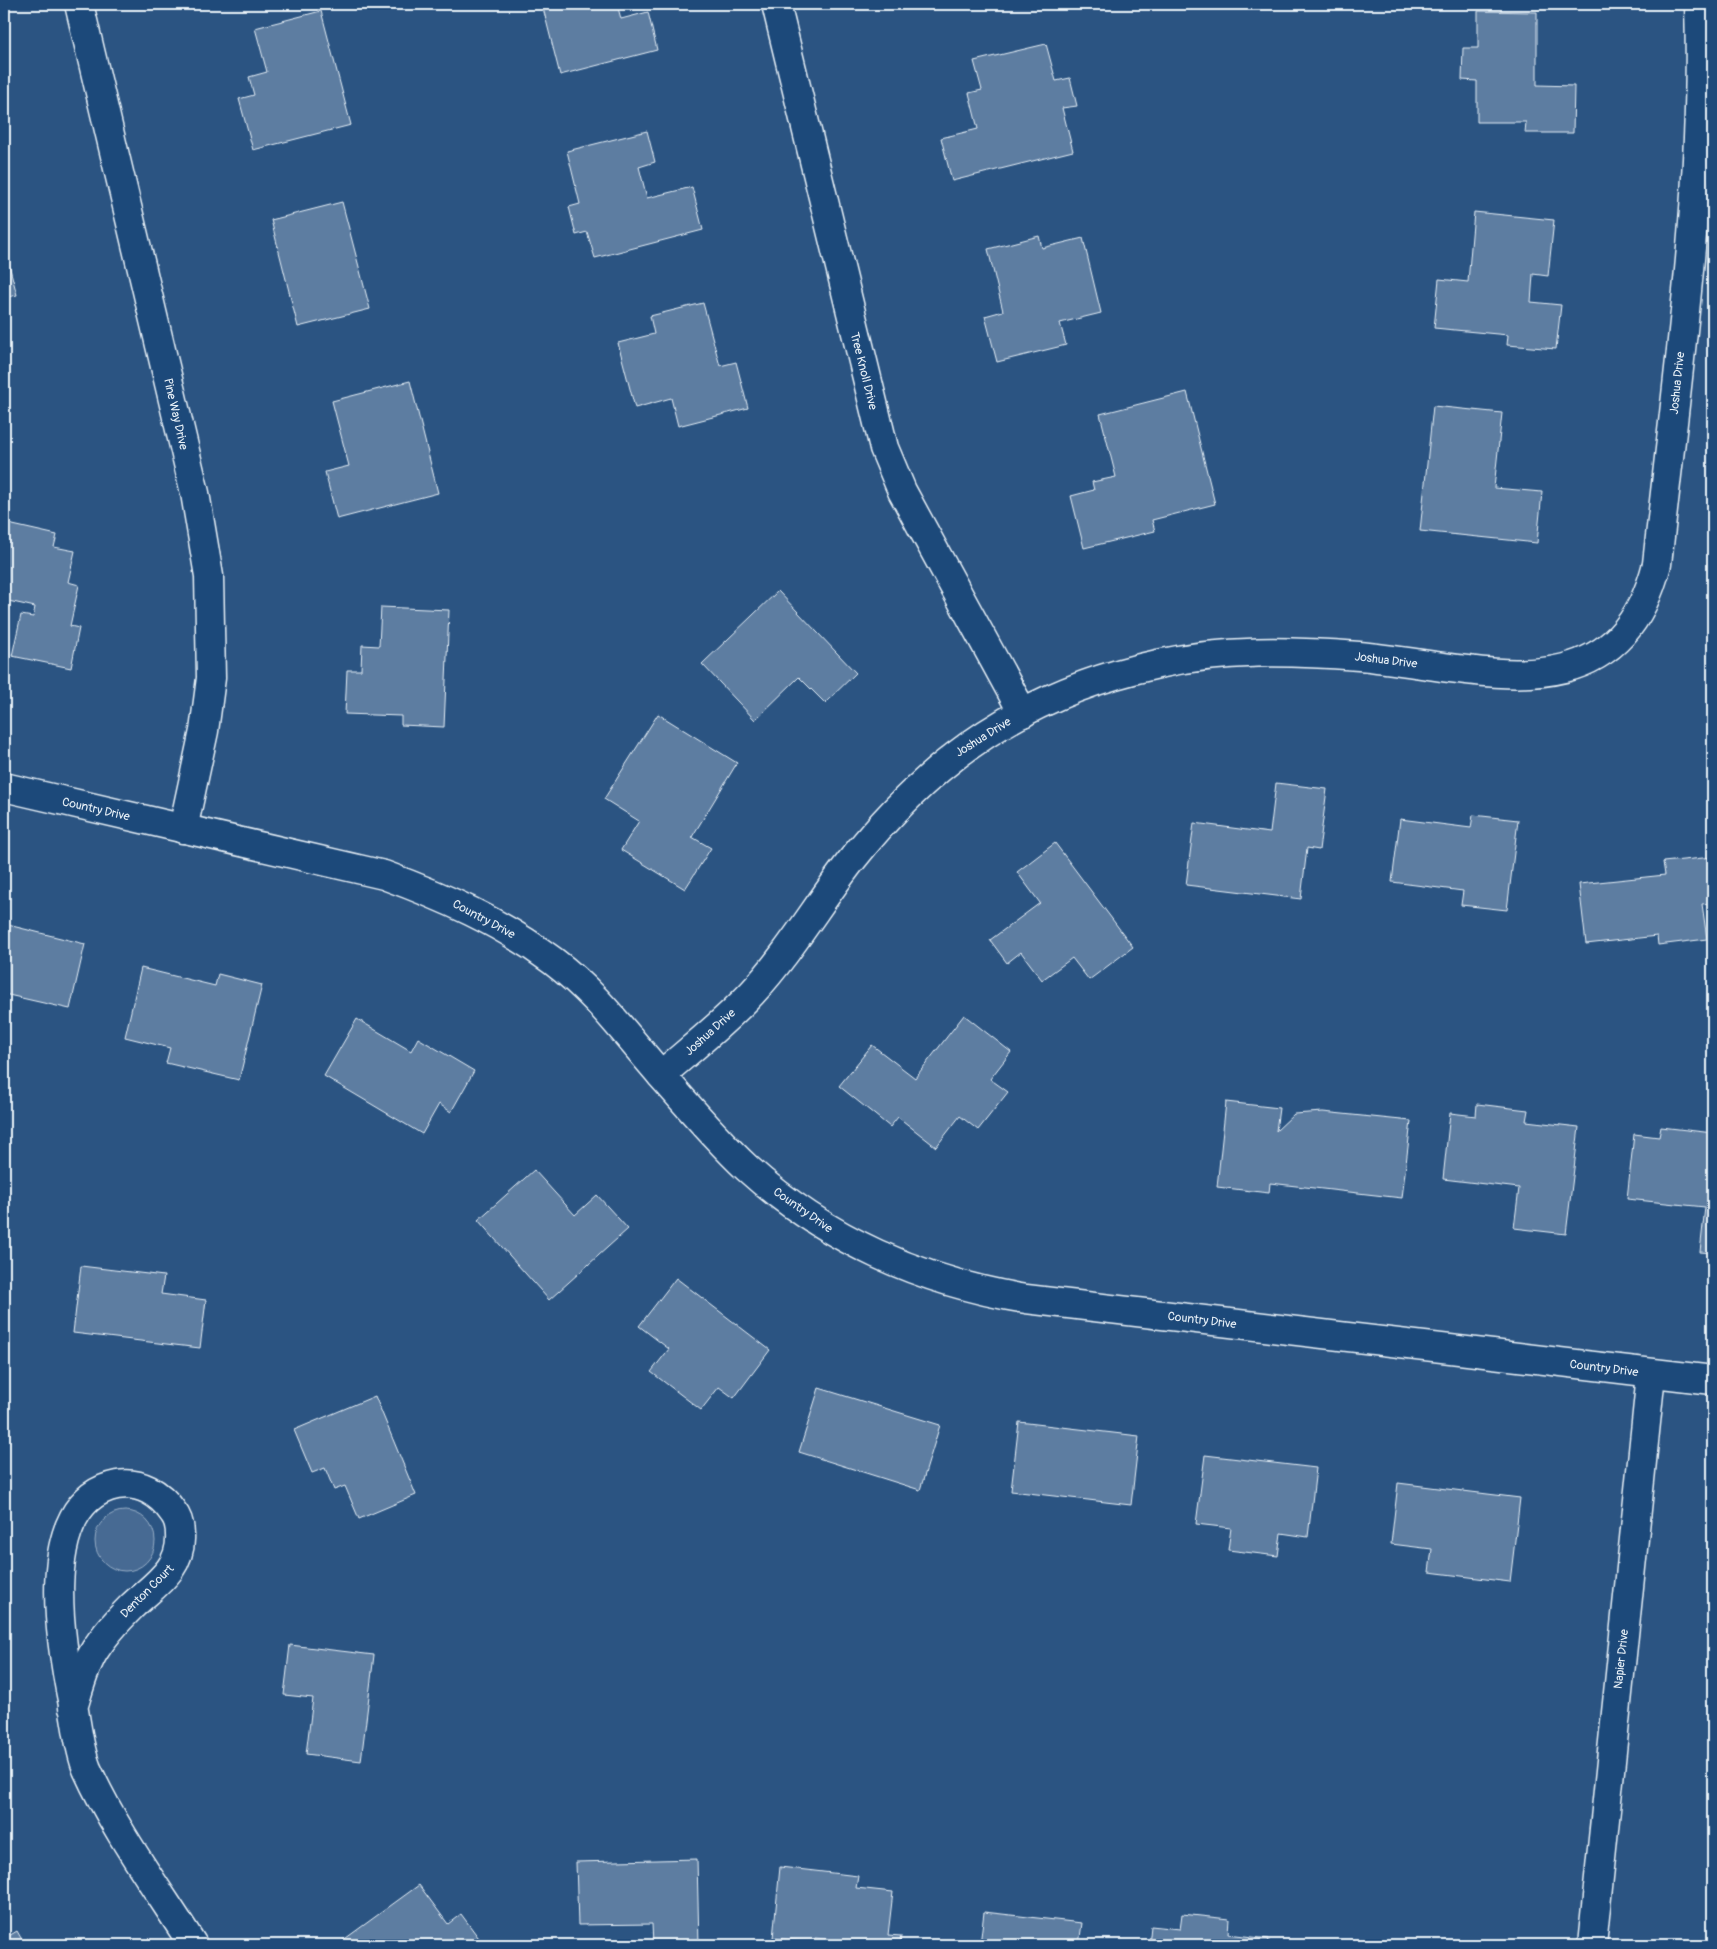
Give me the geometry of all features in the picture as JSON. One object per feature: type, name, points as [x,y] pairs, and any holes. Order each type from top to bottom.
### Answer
[{"type":"street","name":"Pine Way Drive","points":[[79,4],[195,493],[209,576],[211,678],[204,731],[184,829]]},
{"type":"street","name":"Tree Knoll Drive","points":[[776,4],[884,448],[902,491],[1022,713]]},
{"type":"street","name":"Joshua Drive","points":[[661,1074],[714,1030],[752,992],[785,954],[849,864],[900,804],[954,755],[986,732],[1022,713],[1072,690],[1124,672],[1199,656],[1277,651],[1362,657],[1496,674],[1531,675],[1557,672],[1585,661],[1612,643],[1630,626],[1642,608],[1657,564],[1693,230],[1700,100],[1698,4]]},
{"type":"street","name":"Country Drive","points":[[4,787],[384,875],[435,893],[506,929],[554,961],[605,1006],[661,1074],[746,1167],[812,1219],[847,1240],[895,1262],[946,1281],[991,1293],[1026,1299],[1713,1380]]},
{"type":"street","name":"Napier Drive","points":[[1592,1945],[1651,1374]]},
{"type":"street","name":"Denton Court","points":[[73,1708],[84,1672],[94,1651],[115,1624],[171,1570],[179,1556],[180,1528],[176,1515],[155,1493],[141,1486],[118,1485],[104,1488],[89,1496],[70,1527],[62,1558],[58,1589],[60,1634],[73,1708],[86,1766],[103,1800],[193,1945]]},
{"type":"shaded area","points":[[125,1511],[142,1516],[150,1524],[155,1541],[150,1558],[142,1566],[125,1571],[108,1566],[100,1558],[95,1541],[100,1524],[108,1516]]},
{"type":"building","points":[[542,4],[617,4],[621,19],[648,12],[657,50],[560,75]]},
{"type":"building","points":[[321,11],[351,125],[253,150],[239,99],[254,95],[249,77],[267,72],[255,28]]},
{"type":"building","points":[[1478,11],[1537,12],[1537,85],[1574,86],[1573,133],[1525,133],[1526,122],[1477,122],[1477,81],[1462,80],[1463,48],[1478,48]]},
{"type":"building","points":[[1046,44],[1056,81],[1070,78],[1077,106],[1062,108],[1073,151],[952,181],[941,138],[978,129],[969,93],[982,90],[974,61]]},
{"type":"building","points":[[647,131],[655,162],[639,167],[647,198],[692,187],[703,230],[595,258],[587,232],[576,235],[569,207],[580,204],[567,151]]},
{"type":"building","points":[[342,202],[370,309],[298,327],[271,220]]},
{"type":"building","points":[[1474,212],[1554,220],[1548,276],[1533,274],[1531,302],[1561,305],[1556,349],[1507,345],[1508,335],[1434,328],[1439,279],[1468,282]]},
{"type":"building","points":[[1039,236],[1042,248],[1083,238],[1101,313],[1060,323],[1066,345],[997,362],[985,316],[1003,311],[988,249]]},
{"type":"building","points":[[4,246],[17,295],[4,298]]},
{"type":"building","points":[[703,303],[720,366],[736,362],[748,408],[678,426],[671,398],[635,408],[618,343],[654,334],[650,316]]},
{"type":"building","points":[[410,381],[438,493],[337,519],[325,472],[349,466],[332,401]]},
{"type":"building","points":[[1187,392],[1215,504],[1152,520],[1155,531],[1084,548],[1071,496],[1094,490],[1092,482],[1116,477],[1100,414]]},
{"type":"building","points":[[1433,406],[1502,413],[1494,488],[1542,492],[1537,543],[1420,531]]},
{"type":"building","points":[[4,523],[57,535],[54,547],[75,551],[68,582],[79,585],[70,626],[79,628],[71,668],[12,656],[21,615],[33,617],[35,607],[4,600]]},
{"type":"building","points":[[778,591],[856,673],[825,703],[799,677],[755,720],[702,664]]},
{"type":"building","points":[[381,607],[449,610],[444,727],[401,725],[401,716],[345,714],[347,670],[361,670],[362,645],[379,646]]},
{"type":"building","points":[[658,714],[737,763],[692,837],[711,848],[685,889],[621,850],[639,821],[604,799]]},
{"type":"building","points":[[1276,783],[1327,789],[1319,850],[1307,848],[1301,899],[1186,885],[1194,823],[1270,833]]},
{"type":"building","points":[[1473,815],[1518,820],[1507,910],[1461,905],[1463,891],[1392,882],[1400,819],[1471,828]]},
{"type":"building","points":[[1055,843],[1133,947],[1089,980],[1072,958],[1042,980],[1021,952],[1007,963],[990,940],[1040,903],[1017,872]]},
{"type":"building","points":[[1713,857],[1713,903],[1702,904],[1707,939],[1658,945],[1657,936],[1586,944],[1579,884],[1665,875],[1663,862]]},
{"type":"building","points":[[4,924],[85,944],[70,1009],[4,994]]},
{"type":"building","points":[[141,968],[215,986],[218,974],[262,985],[239,1080],[166,1063],[170,1048],[125,1037]]},
{"type":"building","points":[[964,1015],[1011,1052],[990,1079],[1008,1092],[978,1130],[960,1116],[936,1147],[898,1117],[890,1127],[839,1086],[872,1045],[915,1078]]},
{"type":"building","points":[[357,1019],[411,1051],[418,1038],[474,1071],[451,1112],[439,1104],[422,1134],[324,1076]]},
{"type":"building","points":[[1226,1102],[1279,1108],[1276,1131],[1294,1114],[1323,1112],[1411,1121],[1402,1198],[1270,1183],[1269,1193],[1217,1187]]},
{"type":"building","points":[[1477,1104],[1528,1110],[1526,1121],[1579,1127],[1566,1234],[1514,1228],[1519,1188],[1443,1179],[1450,1113],[1476,1116]]},
{"type":"building","points":[[1661,1127],[1713,1133],[1713,1253],[1700,1252],[1705,1207],[1627,1199],[1634,1134],[1659,1137]]},
{"type":"building","points":[[534,1170],[575,1215],[597,1195],[628,1229],[549,1300],[478,1220]]},
{"type":"building","points":[[81,1266],[164,1276],[161,1294],[206,1300],[200,1348],[73,1333]]},
{"type":"building","points":[[676,1278],[770,1350],[734,1398],[719,1387],[701,1410],[651,1372],[669,1349],[639,1326]]},
{"type":"building","points":[[819,1388],[940,1425],[920,1490],[799,1452]]},
{"type":"building","points":[[375,1396],[416,1495],[359,1519],[345,1486],[334,1490],[325,1468],[312,1473],[294,1430]]},
{"type":"building","points":[[1019,1422],[1139,1436],[1131,1505],[1011,1491]]},
{"type":"building","points":[[1205,1455],[1316,1468],[1308,1537],[1281,1533],[1278,1556],[1228,1550],[1231,1528],[1196,1524]]},
{"type":"building","points":[[1398,1483],[1520,1498],[1510,1582],[1429,1572],[1432,1549],[1391,1544]]},
{"type":"building","points":[[290,1645],[374,1655],[361,1761],[306,1754],[313,1698],[284,1695]]},
{"type":"building","points":[[697,1859],[699,1945],[653,1945],[652,1924],[578,1925],[576,1862]]},
{"type":"building","points":[[780,1867],[858,1876],[856,1888],[893,1892],[888,1935],[901,1936],[900,1945],[850,1945],[850,1942],[815,1938],[814,1942],[773,1938]]},
{"type":"building","points":[[419,1885],[448,1924],[461,1914],[484,1945],[345,1945],[342,1941]]},
{"type":"building","points":[[984,1912],[1082,1923],[1079,1945],[980,1945]]},
{"type":"building","points":[[1182,1914],[1229,1919],[1228,1934],[1269,1939],[1268,1945],[1149,1945],[1151,1926],[1180,1929]]},
{"type":"building","points":[[17,1931],[25,1945],[4,1945],[4,1939]]}]
